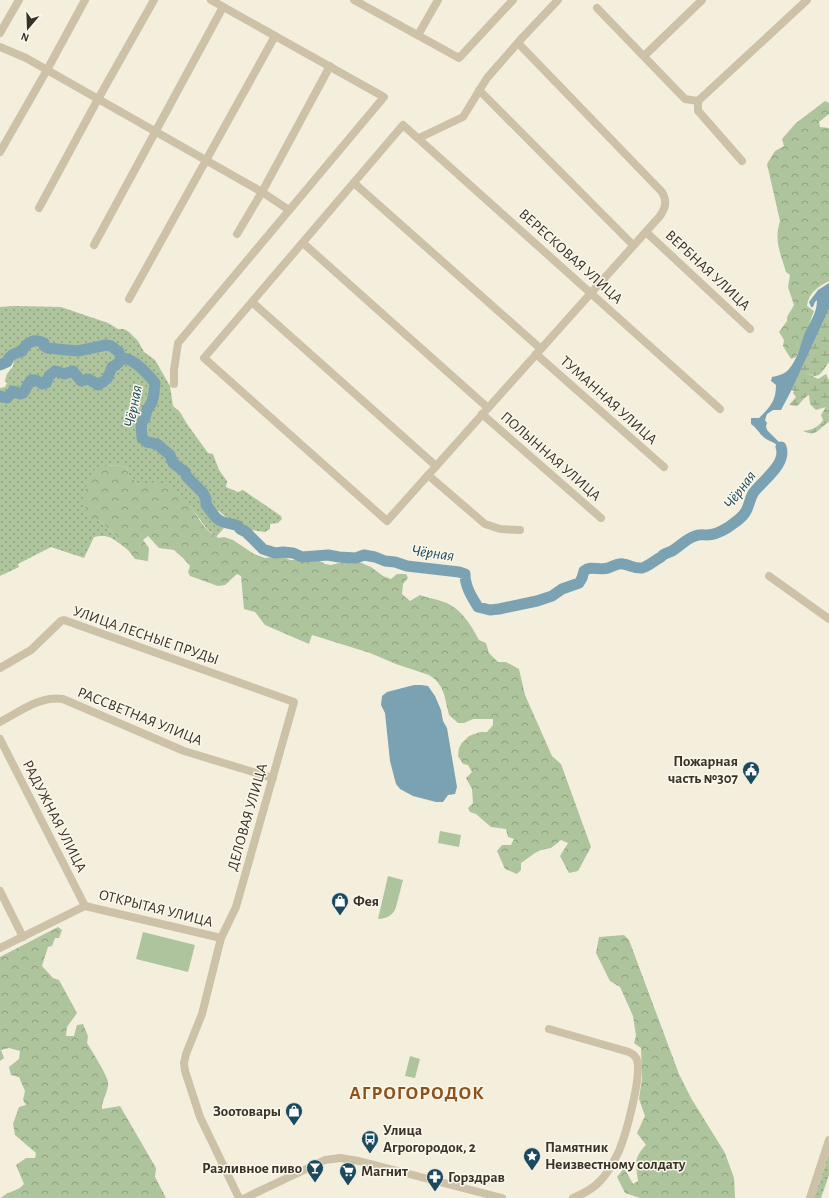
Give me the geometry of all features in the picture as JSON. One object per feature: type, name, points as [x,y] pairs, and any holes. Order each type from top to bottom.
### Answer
[{"type":"street","points":[[0,33],[19,0]]},
{"type":"street","points":[[0,152],[85,0]]},
{"type":"street","points":[[39,208],[154,0]]},
{"type":"street","points":[[174,384],[174,370],[178,344],[384,97],[211,0]]},
{"type":"street","points":[[354,0],[459,58],[513,0]]},
{"type":"street","points":[[418,35],[438,0]]},
{"type":"street","points":[[419,138],[463,117],[487,78],[558,0]]},
{"type":"street","points":[[644,56],[702,0]]},
{"type":"street","points":[[597,8],[685,99],[698,100],[807,0]]},
{"type":"street","points":[[94,245],[223,7]]},
{"type":"street","points":[[129,299],[275,36]]},
{"type":"street","points":[[354,183],[204,358],[387,521],[646,232],[663,211],[665,205],[665,198],[662,192],[518,44]]},
{"type":"street","points":[[0,47],[26,58],[262,192],[289,210]]},
{"type":"street","points":[[237,234],[262,192],[330,66]]},
{"type":"street","points":[[479,90],[634,245]]},
{"type":"street","points":[[698,100],[698,111],[700,114],[742,161]]},
{"type":"street","name":"ВЕРЕСКОВАЯ УЛИЦА","points":[[354,183],[403,124],[720,408]]},
{"type":"street","name":"ТУМАННАЯ УЛИЦА","points":[[354,183],[664,467]]},
{"type":"street","name":"ВЕРБНАЯ УЛИЦА","points":[[646,232],[750,329]]},
{"type":"street","points":[[303,243],[488,408]]},
{"type":"street","points":[[252,302],[436,466]]},
{"type":"street","name":"ПОЛЫННАЯ УЛИЦА","points":[[482,414],[601,518]]},
{"type":"street","points":[[428,475],[485,524],[500,529],[520,530]]},
{"type":"street","points":[[768,576],[829,619]]},
{"type":"street","name":"УЛИЦА ЛЕСНЫЕ ПРУДЫ","points":[[0,668],[31,650],[61,621],[64,620],[294,702]]},
{"type":"street","name":"РАССВЕТНАЯ УЛИЦА","points":[[0,722],[47,699],[63,699],[184,751],[273,778]]},
{"type":"street","name":"ДЕЛОВАЯ УЛИЦА","points":[[239,1198],[200,1117],[184,1071],[184,1063],[186,1054],[202,1014],[221,938],[236,907],[294,702]]},
{"type":"street","name":"РАДУЖНАЯ УЛИЦА","points":[[0,739],[85,906]]},
{"type":"street","points":[[0,891],[23,937]]},
{"type":"street","points":[[0,948],[85,906]]},
{"type":"street","name":"ОТКРЫТАЯ УЛИЦА","points":[[85,906],[221,938]]},
{"type":"street","points":[[549,1029],[634,1054],[638,1065],[636,1090],[619,1150],[609,1170],[601,1180],[584,1193],[573,1198]]},
{"type":"street","points":[[810,1198],[829,1140]]},
{"type":"street","points":[[246,1198],[318,1163],[340,1158],[359,1161],[502,1198]]},
{"type":"green space","points":[[825,101],[829,103],[829,114],[819,122],[820,127],[829,128],[829,281],[817,288],[809,297],[807,306],[814,311],[796,357],[791,359],[783,346],[784,340],[779,332],[787,321],[787,317],[794,305],[788,287],[790,275],[786,272],[778,246],[778,228],[780,221],[767,164],[775,151],[784,146],[782,139],[796,123]]},
{"type":"green space","points":[[0,307],[61,307],[108,323],[118,329],[124,329],[129,332],[138,341],[144,352],[155,360],[170,386],[173,406],[180,412],[208,453],[213,454],[219,470],[227,481],[226,487],[238,492],[243,490],[281,516],[282,519],[278,523],[270,524],[270,529],[265,532],[250,530],[241,526],[235,521],[227,518],[219,511],[211,513],[209,516],[215,522],[223,525],[224,528],[216,537],[207,529],[191,507],[146,485],[140,485],[129,476],[127,468],[121,465],[106,466],[99,520],[115,535],[119,543],[107,537],[94,537],[84,558],[51,547],[18,564],[19,567],[0,576],[0,388],[5,387],[7,383],[5,381],[13,366],[14,359],[21,352],[12,355],[7,362],[0,365]]},
{"type":"green space","points":[[829,309],[829,362],[819,375],[814,376],[805,372],[818,379],[826,374],[829,380],[829,422],[814,433],[808,433],[803,431],[819,425],[823,420],[821,415],[826,407],[816,410],[810,404],[809,395],[805,397],[797,406],[789,405],[796,397],[793,393],[794,391],[791,390]]},
{"type":"green space","points":[[102,464],[106,466],[121,465],[127,468],[129,476],[140,485],[146,485],[150,480],[174,489],[186,499],[207,530],[219,538],[224,537],[233,540],[254,554],[265,558],[282,556],[290,560],[318,560],[325,564],[331,565],[347,561],[359,562],[371,567],[383,576],[391,579],[397,574],[406,574],[408,578],[403,584],[402,594],[410,601],[420,595],[444,602],[456,608],[469,623],[479,640],[486,643],[489,653],[498,662],[506,662],[519,669],[525,695],[552,756],[561,764],[591,847],[578,871],[569,873],[560,856],[568,843],[561,840],[551,848],[535,853],[521,863],[521,870],[517,874],[505,869],[497,851],[502,845],[511,845],[514,839],[508,837],[506,829],[491,827],[476,814],[470,812],[468,808],[473,803],[472,789],[466,778],[472,772],[468,765],[463,764],[458,756],[459,748],[469,736],[480,732],[487,732],[493,725],[493,719],[473,719],[464,723],[458,723],[449,715],[441,687],[436,680],[429,675],[396,664],[370,653],[312,635],[309,644],[265,625],[255,612],[244,609],[241,576],[237,574],[225,585],[218,586],[190,576],[188,572],[190,566],[183,558],[174,550],[159,548],[148,536],[143,540],[149,548],[148,561],[135,559],[128,550],[119,543],[115,535],[99,520],[92,520],[86,514],[86,483],[94,470]]},
{"type":"green space","points":[[440,831],[461,835],[459,847],[438,843]]},
{"type":"green space","points":[[388,876],[403,880],[395,910],[387,917],[378,919]]},
{"type":"green space","points":[[58,927],[62,930],[59,938],[55,938],[52,946],[48,947],[42,966],[53,978],[59,980],[77,1013],[67,1027],[66,1036],[74,1036],[77,1025],[83,1024],[88,1036],[87,1043],[108,1082],[102,1109],[120,1106],[156,1168],[155,1177],[166,1198],[1,1198],[22,1187],[24,1184],[16,1165],[26,1158],[35,1158],[36,1153],[15,1135],[13,1124],[19,1107],[26,1105],[23,1100],[25,1091],[19,1077],[11,1075],[9,1067],[19,1059],[20,1051],[9,1048],[1,1050],[4,1058],[0,1061],[0,957]]},
{"type":"green space","points":[[143,932],[195,945],[188,972],[136,959]]},
{"type":"green space","points":[[624,935],[629,940],[679,1074],[691,1098],[725,1153],[734,1178],[735,1198],[640,1198],[625,1193],[617,1177],[624,1168],[633,1184],[638,1181],[636,1162],[639,1154],[646,1145],[637,1133],[645,1116],[639,1099],[642,1079],[641,1048],[634,1043],[636,1036],[633,1016],[620,987],[610,981],[596,953],[599,937]]},
{"type":"green space","points":[[410,1056],[420,1059],[415,1078],[405,1076]]},
{"type":"green space","points":[[829,1153],[829,1175],[821,1198],[814,1198]]},
{"type":"water","points":[[829,283],[829,309],[790,393],[781,410],[773,410],[767,414],[765,420],[767,423],[767,430],[785,446],[780,461],[780,451],[778,446],[762,436],[751,424],[751,418],[759,418],[774,400],[776,385],[771,381],[772,377],[786,372],[794,362],[804,335],[816,310],[817,300],[813,307],[811,307],[809,302],[818,290]]},
{"type":"water","points":[[414,685],[428,686],[435,696],[441,710],[443,721],[447,728],[457,787],[455,794],[448,795],[443,802],[436,802],[413,796],[400,789],[396,784],[390,761],[385,713],[381,705],[382,696],[387,692]]},
{"type":"waterway","points":[[0,365],[7,362],[11,356],[22,351],[26,345],[34,341],[44,343],[44,346],[47,348],[78,351],[106,345],[111,346],[119,352],[120,356],[123,358]]},
{"type":"waterway","name":"Чёрная","points":[[0,396],[7,398],[13,391],[20,394],[23,393],[31,380],[36,380],[42,384],[46,383],[49,376],[55,371],[64,374],[73,371],[81,381],[89,379],[98,385],[107,379],[112,367],[123,358],[128,359],[141,368],[155,383],[152,402],[141,424],[142,438],[147,442],[157,444],[170,455],[173,463],[185,472],[187,477],[203,493],[206,499],[206,505],[219,520],[238,526],[263,549],[275,553],[293,553],[302,557],[328,555],[356,558],[364,555],[407,566],[459,572],[465,574],[467,587],[478,607],[490,610],[537,601],[552,596],[562,589],[579,583],[584,571],[590,568],[605,569],[617,564],[626,564],[637,568],[642,568],[672,551],[692,537],[718,533],[736,522],[744,515],[753,494],[781,460],[781,447]]},
{"type":"place","name":"Пожарная часть №307","points":[[751,785]]},
{"type":"place","name":"Фея","points":[[340,916]]},
{"type":"place","name":"Зоотовары","points":[[294,1126]]},
{"type":"place","name":"Улица Агрогородок, 2","points":[[370,1154]]},
{"type":"place","name":"Памятник Неизвестному солдату","points":[[532,1171]]},
{"type":"place","name":"Разливное пиво","points":[[315,1183]]},
{"type":"place","name":"Магнит","points":[[348,1186]]},
{"type":"place","name":"Горздрав","points":[[435,1192]]},
{"type":"district","name":"АГРОГОРОДОК","points":[[417,1092]]}]
